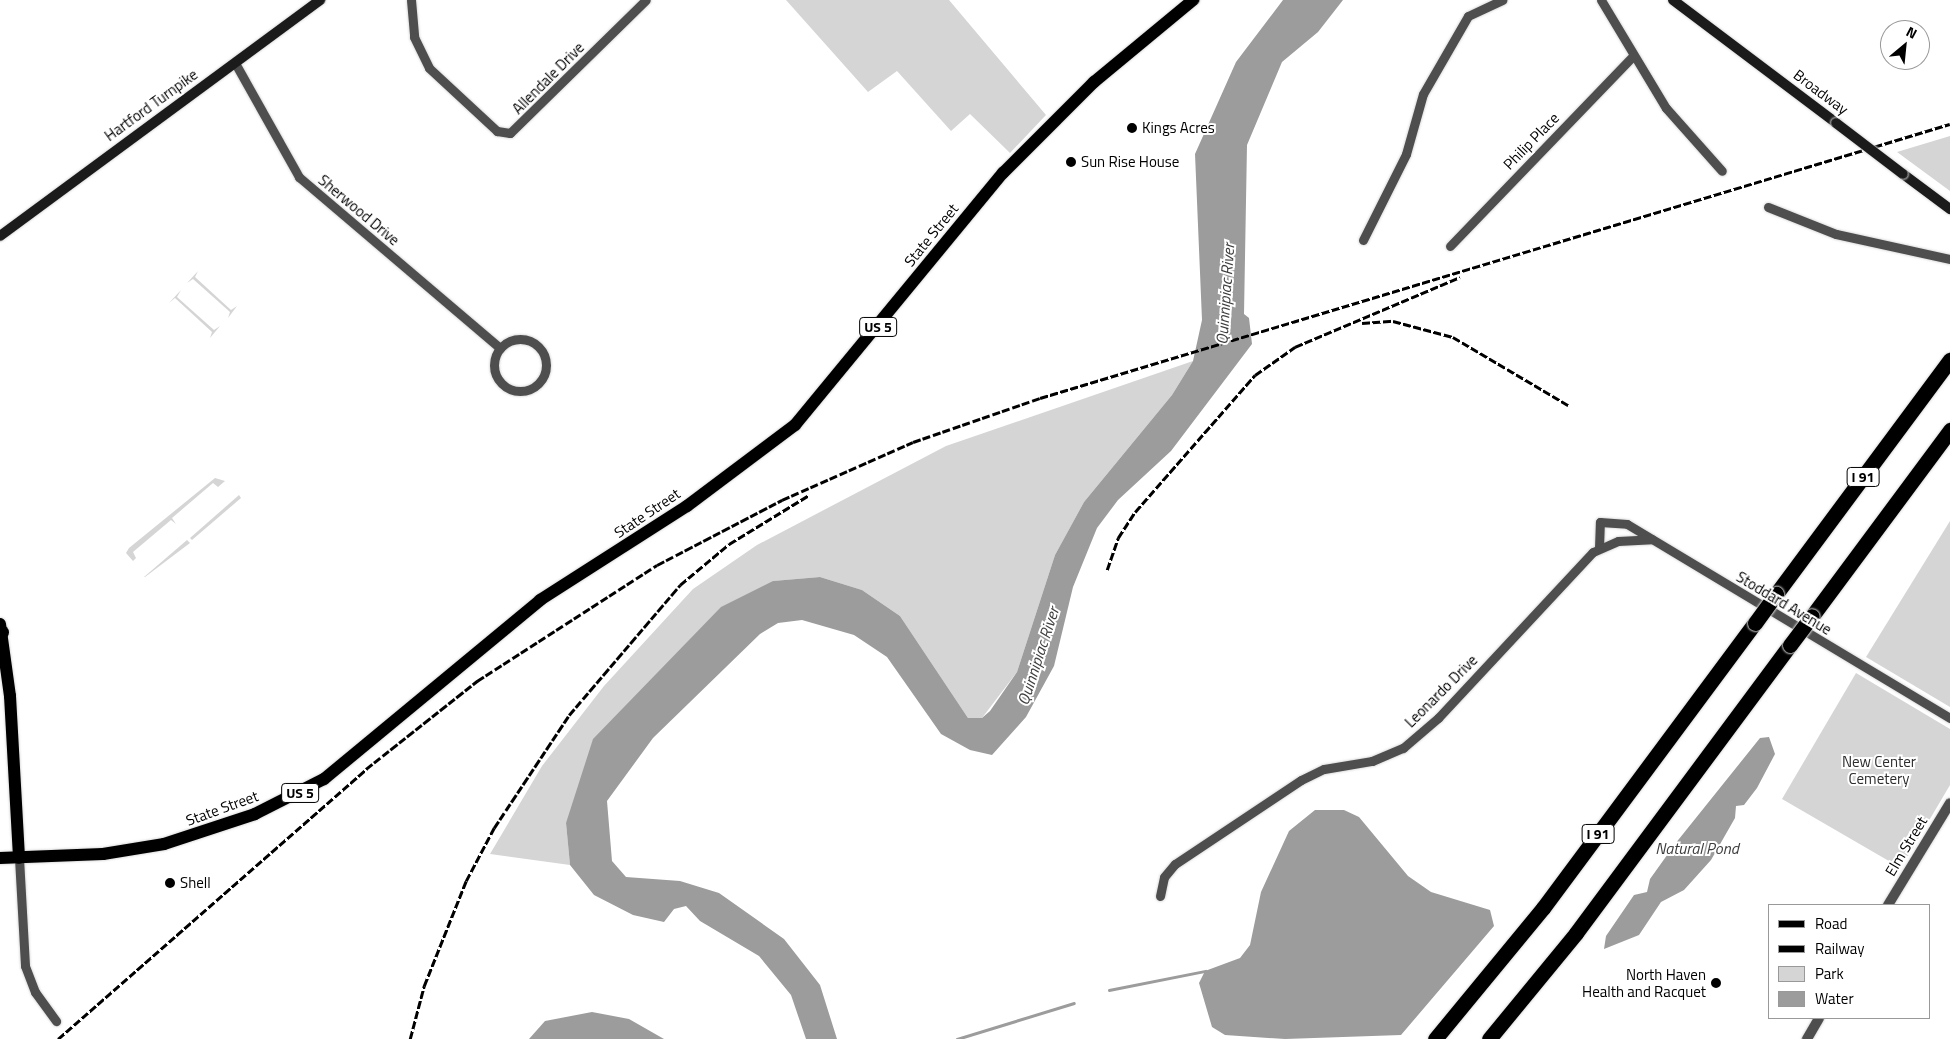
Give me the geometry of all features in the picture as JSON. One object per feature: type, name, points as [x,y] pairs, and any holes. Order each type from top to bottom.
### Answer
[{"type":"highway","name":"I 91","points":[[1435,1039],[1565,879],[1950,360]]},
{"type":"highway","name":"I 91","points":[[1489,1039],[1576,933],[1950,430]]},
{"type":"main road","name":"Hartford Turnpike","points":[[0,236],[320,0]]},
{"type":"main road","name":"State Street","points":[[0,858],[103,854],[164,844],[255,814],[324,779],[540,600],[687,506],[796,425],[1003,173],[1094,82],[1193,0]]},
{"type":"main road","name":"Broadway","points":[[1673,0],[1950,210]]},
{"type":"main road","points":[[0,629],[10,696],[19,858]]},
{"type":"street","name":"Allendale Drive","points":[[411,0],[414,37],[430,68],[497,131],[510,134],[646,0]]},
{"type":"street","points":[[1363,240],[1406,154],[1423,94],[1468,16],[1502,0]]},
{"type":"street","points":[[1601,0],[1633,56],[1676,122],[1722,172]]},
{"type":"street","name":"Philip Place","points":[[1450,246],[1633,56]]},
{"type":"street","name":"Sherwood Drive","points":[[235,63],[299,177],[500,348]]},
{"type":"street","points":[[1768,207],[1843,236],[1950,260]]},
{"type":"street","points":[[522,339],[537,346],[545,360],[539,382],[523,391],[506,387],[495,373],[500,348],[522,339]]},
{"type":"street","name":"Stoddard Avenue","points":[[1599,548],[1600,522],[1622,522],[1950,718]]},
{"type":"street","points":[[1599,548],[1652,539]]},
{"type":"street","name":"Leonardo Drive","points":[[1160,896],[1164,877],[1176,864],[1301,780],[1324,769],[1372,761],[1403,748],[1438,718],[1599,548]]},
{"type":"street","name":"Elm Street","points":[[1889,904],[1950,803]]},
{"type":"street","points":[[19,858],[25,966],[35,992],[56,1021]]},
{"type":"street","points":[[1806,1039],[1818,1019]]},
{"type":"green space","points":[[786,0],[949,0],[1046,115],[1010,153],[970,114],[951,131],[897,71],[868,92]]},
{"type":"green space","points":[[1950,136],[1950,191],[1897,152]]},
{"type":"green space","points":[[198,271],[195,277],[231,310],[237,306],[228,318],[230,312],[193,279],[187,283]]},
{"type":"green space","points":[[181,290],[177,297],[214,330],[220,326],[210,338],[212,332],[175,298],[169,303]]},
{"type":"green space","points":[[1193,361],[1172,395],[1084,502],[1055,555],[1017,672],[982,718],[968,718],[900,616],[862,590],[820,577],[773,581],[566,823],[570,865],[490,854],[542,766],[604,686],[693,589],[757,545],[946,446]]},
{"type":"green space","points":[[215,478],[225,481],[218,487],[213,483],[172,518],[176,524],[171,520],[133,552],[136,558],[133,561],[126,553],[129,548]]},
{"type":"green space","points":[[239,495],[241,498],[192,540],[190,538]]},
{"type":"green space","points":[[1950,521],[1950,707],[1866,657]]},
{"type":"green space","points":[[187,540],[190,543],[144,577]]},
{"type":"green space","name":"New Center Cemetery","points":[[1856,673],[1950,729],[1950,785],[1901,868],[1782,799]]},
{"type":"water","name":"Quinnipiac River","points":[[1283,0],[1343,0],[1318,32],[1282,62],[1247,145],[1244,314],[1249,318],[1252,344],[1171,451],[1118,500],[1097,528],[1073,587],[1054,666],[1026,717],[992,755],[970,750],[941,734],[887,657],[854,635],[802,620],[778,623],[760,634],[653,738],[607,801],[612,861],[626,877],[680,881],[719,893],[784,939],[820,985],[837,1039],[806,1039],[791,995],[759,956],[700,921],[686,906],[674,909],[664,922],[633,915],[594,895],[570,865],[566,823],[593,739],[721,607],[773,581],[820,577],[862,590],[900,616],[968,718],[982,718],[990,711],[1017,672],[1055,555],[1084,502],[1172,395],[1193,361],[1202,320],[1195,154],[1236,62]]},
{"type":"water","name":"Natural Pond","points":[[1769,737],[1775,754],[1757,788],[1744,805],[1736,806],[1735,818],[1711,860],[1684,890],[1661,902],[1639,935],[1604,949],[1606,936],[1634,895],[1647,892],[1650,879],[1675,844],[1760,738]]},
{"type":"water","points":[[1315,810],[1344,810],[1359,817],[1408,876],[1431,892],[1490,910],[1494,926],[1401,1035],[1285,1039],[1225,1035],[1212,1027],[1199,983],[1205,971],[1240,958],[1250,945],[1261,892],[1289,831]]},
{"type":"water","points":[[592,1012],[629,1019],[664,1039],[529,1039],[545,1021]]},
{"type":"waterway","points":[[1109,990],[1205,971]]},
{"type":"waterway","points":[[957,1039],[1074,1003]]},
{"type":"railway","points":[[58,1039],[366,769],[477,681],[657,565],[782,500],[913,442],[1040,398],[1950,124]]},
{"type":"railway","points":[[1107,570],[1118,538],[1135,512],[1255,375],[1295,347],[1460,277]]},
{"type":"railway","points":[[1362,323],[1393,321],[1453,337],[1568,405]]},
{"type":"railway","points":[[410,1039],[424,986],[466,881],[494,828],[569,715],[680,585],[729,544],[809,495]]},
{"type":"place","name":"Kings Acres","points":[[1132,128]]},
{"type":"place","name":"Sun Rise House","points":[[1071,162]]},
{"type":"place","name":"Shell","points":[[170,883]]},
{"type":"place","name":"North Haven Health and Racquet","points":[[1716,983]]}]
